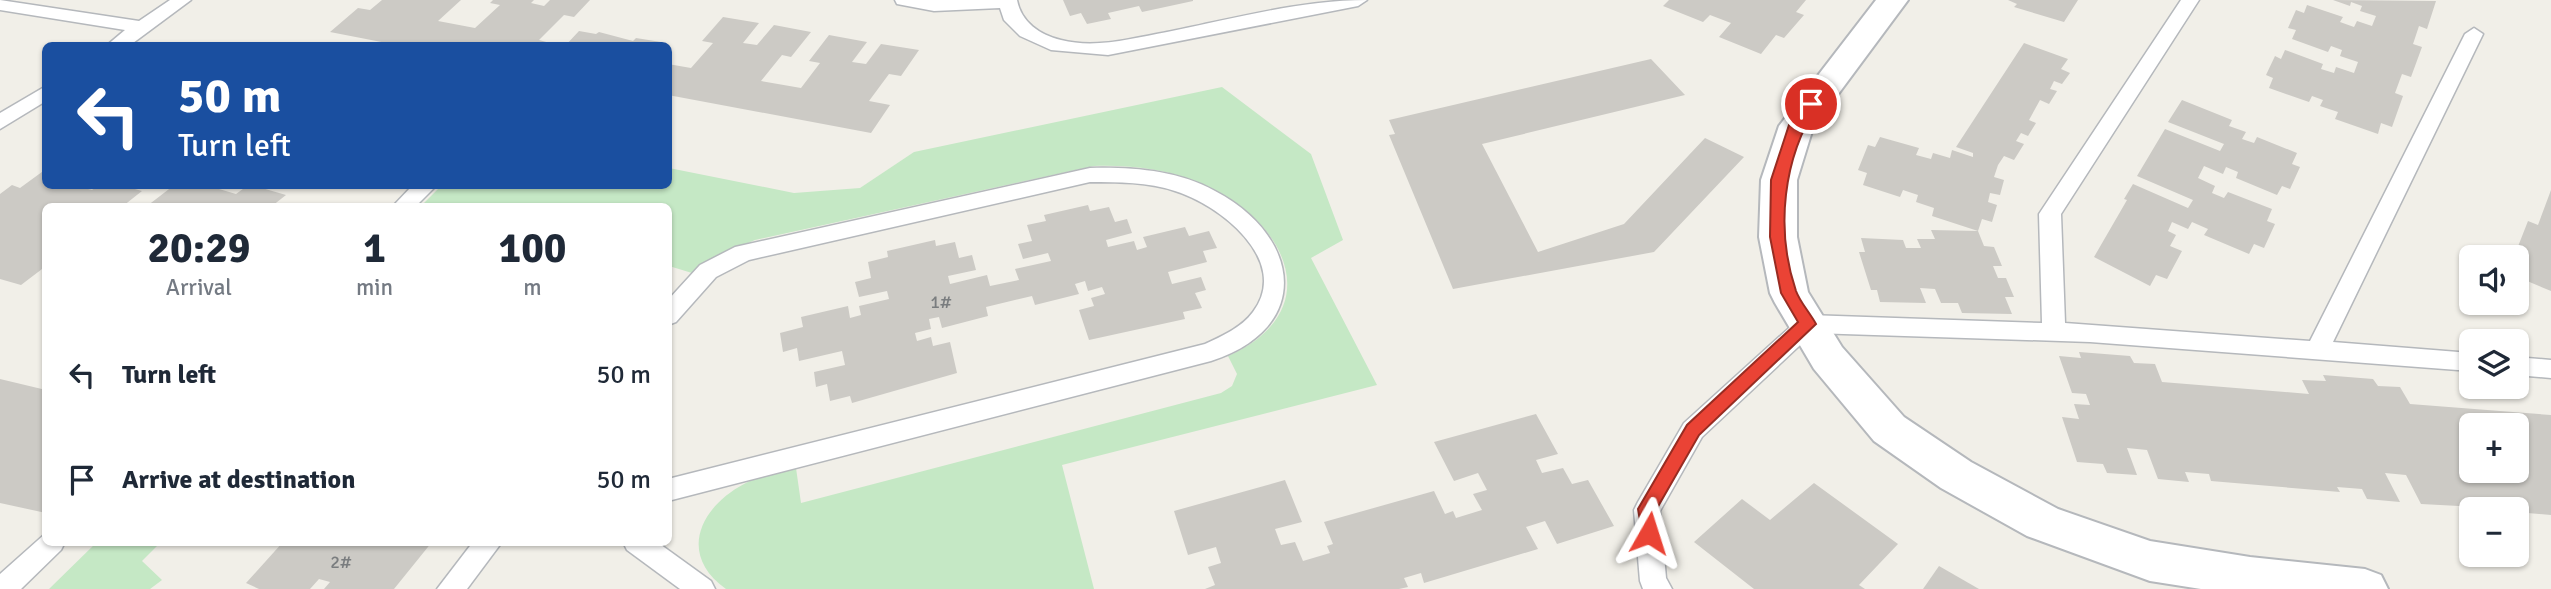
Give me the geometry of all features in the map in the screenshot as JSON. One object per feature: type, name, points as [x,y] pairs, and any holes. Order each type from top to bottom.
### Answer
[{"type":"street","points":[[1892,0],[1796,125],[1779,180],[1778,237],[1789,293],[1828,358],[1889,429],[1956,475],[2043,523],[2150,561],[2250,577],[2365,589]]},
{"type":"lane","points":[[123,42],[182,0]]},
{"type":"lane","points":[[904,0],[934,5],[1008,1],[1011,16],[1027,32],[1058,46],[1108,49],[1358,0]]},
{"type":"lane","points":[[2054,331],[2050,214],[2190,0]]},
{"type":"lane","points":[[0,4],[142,27]]},
{"type":"lane","points":[[2317,350],[2474,34]]},
{"type":"lane","points":[[0,122],[42,95]]},
{"type":"lane","points":[[672,312],[708,271],[743,253],[1090,175],[1127,174],[1162,180],[1209,197],[1247,226],[1259,242],[1274,274],[1276,290],[1270,308],[1245,336],[1211,352],[672,488]]},
{"type":"lane","points":[[406,203],[422,189]]},
{"type":"lane","points":[[1658,589],[1653,581],[1647,509],[1693,430],[1808,324],[2054,331],[2459,361]]},
{"type":"lane","points":[[2529,367],[2551,369]]},
{"type":"lane","points":[[3,589],[47,546]]},
{"type":"lane","points":[[452,589],[486,546]]},
{"type":"lane","points":[[642,546],[701,589]]},
{"type":"green space","points":[[1222,87],[1311,154],[1343,240],[1311,258],[1377,385],[1062,465],[1094,589],[726,589],[711,576],[702,562],[700,533],[715,506],[728,494],[750,481],[796,468],[801,503],[1221,393],[1232,386],[1237,374],[1228,356],[1260,337],[1279,315],[1287,291],[1285,267],[1275,243],[1257,220],[1233,201],[1204,185],[1164,172],[1122,166],[1094,166],[755,240],[707,261],[692,273],[672,267],[672,203],[424,203],[438,189],[672,189],[672,169],[794,193],[860,188],[914,152]]},
{"type":"green space","points":[[93,546],[157,546],[142,561],[162,580],[150,589],[49,589]]},
{"type":"building","points":[[382,0],[461,0],[438,21],[475,28],[500,5],[490,3],[493,0],[534,0],[531,3],[544,6],[550,0],[590,0],[574,17],[564,15],[539,40],[546,42],[381,42],[330,32],[358,8],[370,10]]},
{"type":"building","points":[[1063,0],[1193,1],[1142,12],[1139,6],[1108,13],[1111,19],[1087,24],[1081,13],[1070,16]]},
{"type":"building","points":[[1669,0],[1806,0],[1796,12],[1804,15],[1784,38],[1776,35],[1761,54],[1719,37],[1731,23],[1710,15],[1703,22],[1663,6]]},
{"type":"building","points":[[2008,0],[2078,0],[2064,22],[2014,7],[2017,4]]},
{"type":"building","points":[[2333,0],[2436,1],[2427,29],[2419,26],[2413,44],[2422,47],[2411,77],[2402,74],[2395,93],[2403,96],[2392,127],[2381,123],[2378,134],[2335,119],[2338,112],[2320,106],[2323,100],[2312,96],[2309,102],[2269,88],[2273,78],[2266,75],[2275,56],[2281,59],[2285,50],[2323,64],[2321,69],[2334,73],[2336,67],[2354,73],[2358,62],[2340,56],[2342,50],[2331,46],[2328,52],[2292,39],[2296,30],[2288,28],[2296,10],[2304,13],[2307,5],[2343,17],[2340,22],[2354,27],[2357,21],[2372,26],[2376,16],[2360,11],[2362,6],[2351,2],[2350,6]]},
{"type":"building","points":[[723,17],[759,23],[743,43],[757,45],[774,25],[811,32],[791,57],[782,55],[761,81],[801,88],[820,63],[809,61],[829,35],[867,42],[852,62],[866,64],[881,44],[919,50],[901,76],[889,74],[869,101],[890,105],[871,133],[672,96],[672,65],[691,68],[713,43],[702,41]]},
{"type":"building","points":[[579,31],[596,34],[599,32],[633,41],[636,38],[661,42],[569,42]]},
{"type":"building","points":[[2024,43],[2068,59],[2061,69],[2070,73],[2062,84],[2054,81],[2050,89],[2057,91],[2049,104],[2040,100],[2029,120],[2036,123],[2028,136],[2021,133],[2016,141],[2024,144],[2014,160],[2004,156],[1998,165],[1994,177],[2004,180],[2000,195],[1990,193],[1988,202],[1997,205],[1992,222],[1982,219],[1978,231],[1932,216],[1934,208],[1916,202],[1918,195],[1903,190],[1900,197],[1863,185],[1867,173],[1858,170],[1868,145],[1875,147],[1880,137],[1919,148],[1916,155],[1931,159],[1933,153],[1950,158],[1952,150],[1973,157],[1973,153],[1956,147]]},
{"type":"building","points":[[1651,59],[1685,95],[1482,144],[1538,252],[1624,224],[1705,138],[1744,157],[1654,252],[1453,289],[1389,135],[1395,134],[1389,120]]},
{"type":"building","points":[[2182,100],[2232,120],[2229,126],[2246,132],[2242,139],[2254,143],[2257,137],[2297,153],[2292,164],[2300,167],[2290,189],[2282,186],[2277,195],[2236,178],[2238,172],[2226,167],[2223,174],[2204,166],[2198,178],[2215,186],[2212,193],[2224,198],[2228,192],[2272,209],[2267,221],[2275,224],[2264,248],[2254,244],[2249,254],[2204,235],[2208,229],[2192,222],[2188,229],[2172,222],[2168,231],[2176,235],[2170,246],[2182,251],[2167,279],[2156,275],[2150,286],[2094,257],[2127,200],[2124,199],[2133,184],[2188,208],[2193,200],[2137,176],[2165,129],[2220,151],[2224,144],[2168,122]]},
{"type":"building","points":[[42,172],[42,189],[142,191],[127,203],[42,203],[42,269],[21,285],[0,279],[0,194],[12,185],[20,188]]},
{"type":"building","points":[[169,189],[219,189],[236,194],[243,189],[265,189],[286,195],[276,203],[151,203]]},
{"type":"building","points":[[2551,190],[2551,291],[2529,282],[2529,245],[2519,245],[2528,221],[2538,225]]},
{"type":"building","points":[[1088,205],[1090,211],[1109,207],[1115,222],[1127,219],[1132,233],[1106,240],[1108,247],[1134,241],[1137,250],[1147,247],[1143,237],[1185,227],[1189,236],[1209,231],[1217,248],[1203,251],[1207,262],[1168,272],[1172,284],[1201,277],[1206,290],[1195,293],[1202,308],[1183,312],[1185,319],[1089,340],[1079,310],[1094,306],[1091,298],[1105,294],[1102,287],[1088,291],[1085,281],[1075,284],[1079,294],[1035,305],[1032,296],[986,307],[988,316],[942,328],[939,317],[929,319],[931,329],[915,333],[917,341],[931,337],[933,346],[950,342],[957,373],[852,403],[850,396],[830,401],[827,384],[816,387],[814,372],[845,365],[842,351],[799,361],[797,348],[783,352],[780,333],[803,327],[801,317],[848,306],[850,318],[861,315],[859,306],[889,299],[887,291],[859,297],[855,282],[871,278],[868,262],[888,257],[887,251],[935,240],[936,246],[955,242],[959,258],[972,255],[976,270],[948,276],[950,284],[987,275],[990,286],[1019,280],[1015,269],[1051,261],[1048,253],[1023,259],[1018,244],[1032,241],[1027,225],[1046,221],[1044,215]]},
{"type":"building","points":[[1931,230],[1978,231],[1984,246],[1994,247],[2002,266],[1993,266],[1998,278],[2006,278],[2014,297],[2005,297],[2012,314],[1962,313],[1958,303],[1941,303],[1935,289],[1920,288],[1926,303],[1880,302],[1877,290],[1871,290],[1859,252],[1865,252],[1861,238],[1903,240],[1906,248],[1921,248],[1917,239],[1935,239]]},
{"type":"building","points":[[2079,352],[2130,356],[2134,363],[2155,364],[2162,382],[2309,394],[2302,380],[2326,381],[2323,375],[2373,379],[2378,386],[2400,387],[2410,404],[2525,413],[2459,413],[2459,483],[2529,483],[2529,413],[2551,415],[2551,515],[2529,513],[2529,497],[2459,497],[2459,506],[2421,504],[2406,475],[2385,473],[2400,502],[2367,499],[2362,489],[2337,487],[2340,492],[2211,481],[2209,474],[2185,472],[2189,482],[2158,479],[2147,450],[2127,448],[2137,475],[2107,473],[2103,464],[2077,462],[2062,417],[2079,419],[2074,404],[2090,405],[2086,394],[2072,393],[2059,356],[2081,358]]},
{"type":"building","points":[[0,379],[42,389],[42,512],[0,503]]},
{"type":"building","points":[[1536,414],[1558,454],[1536,460],[1542,473],[1563,468],[1572,484],[1588,480],[1614,526],[1557,544],[1545,521],[1526,527],[1538,549],[1424,583],[1421,573],[1404,578],[1408,587],[1399,589],[1205,589],[1215,585],[1208,567],[1221,563],[1216,547],[1188,555],[1174,511],[1285,480],[1302,522],[1275,529],[1281,545],[1295,542],[1303,561],[1330,553],[1327,546],[1333,544],[1324,522],[1434,491],[1445,514],[1453,511],[1456,518],[1482,510],[1473,494],[1487,490],[1478,473],[1454,481],[1434,442]]},
{"type":"building","points":[[1814,483],[1898,544],[1859,585],[1865,589],[1754,589],[1694,542],[1742,499],[1770,520]]},
{"type":"building","points":[[279,546],[429,546],[394,589],[324,589],[330,582],[319,579],[310,589],[259,589],[246,583]]},
{"type":"building","points":[[1939,566],[1979,589],[1923,589]]},
{"type":"route","points":[[1649,533],[1647,509],[1693,430],[1808,324],[1789,293],[1778,237],[1778,218],[1779,180],[1796,125],[1811,104]]}]
